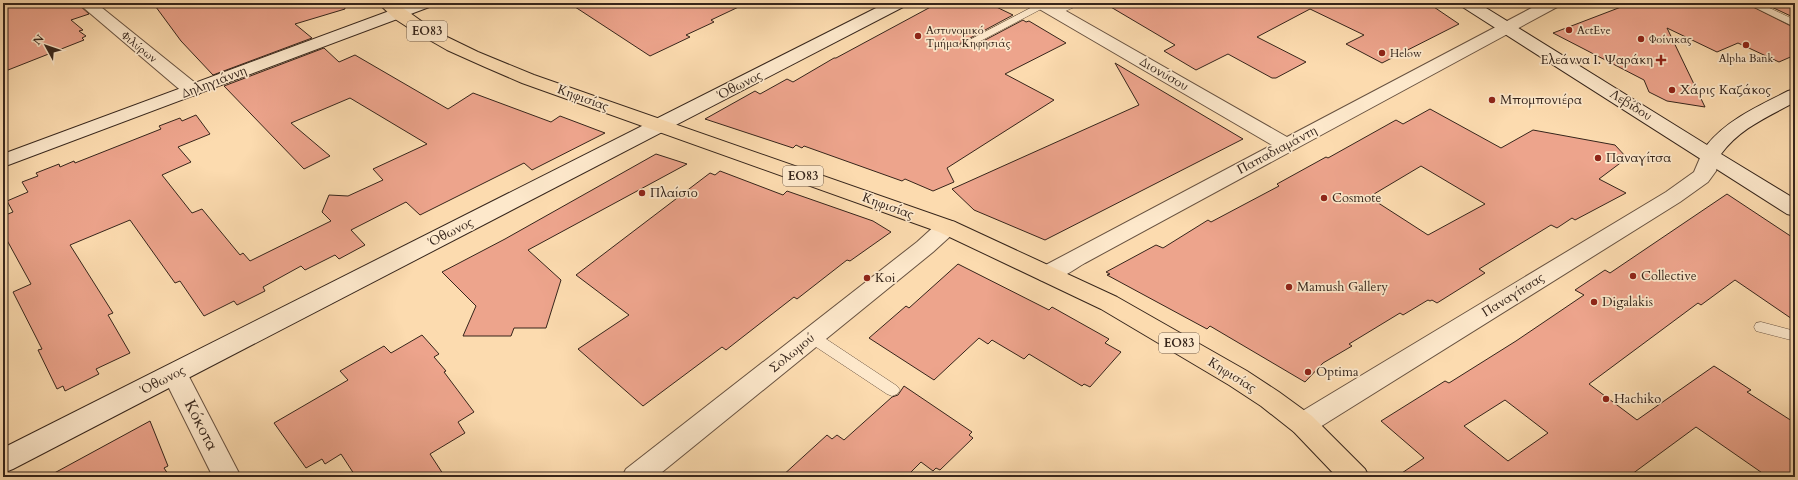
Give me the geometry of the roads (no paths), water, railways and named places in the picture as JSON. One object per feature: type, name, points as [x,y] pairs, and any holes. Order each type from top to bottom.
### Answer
[{"type":"main road","name":"Κηφισίας","points":[[392,8],[456,47],[528,79],[947,227],[1109,303],[1231,374],[1270,399],[1303,424],[1355,477]]},
{"type":"street","name":"Φιλύρων","points":[[86,3],[192,90]]},
{"type":"street","name":"Δηληγιάννη","points":[[3,161],[192,90],[392,8],[426,3]]},
{"type":"street","name":"Όθωνος","points":[[3,461],[899,3]]},
{"type":"street","name":"Λεβίδου","points":[[1467,3],[1795,209]]},
{"type":"street","name":"Παπαδιαμάντη","points":[[1048,274],[1077,257],[1553,3]]},
{"type":"street","name":"Διονύσου","points":[[1047,7],[1287,145]]},
{"type":"street","name":"Παναγίτσας","points":[[1303,424],[1673,197],[1701,177],[1706,171],[1710,155],[1723,138],[1740,124],[1795,95]]},
{"type":"street","name":"Σολωμού","points":[[636,477],[925,247],[947,227]]},
{"type":"street","name":"Κόκοτα","points":[[175,374],[227,477]]},
{"type":"lane","points":[[965,45],[1047,7],[1078,3]]},
{"type":"lane","points":[[1751,3],[1795,24]]},
{"type":"lane","points":[[1761,327],[1795,336]]},
{"type":"lane","points":[[812,337],[892,390]]},
{"type":"place","name":"ActEve","points":[[1569,30]]},
{"type":"place","name":"Αστυνομικό Τμήμα Κηφησιάς","points":[[918,36]]},
{"type":"place","name":"Φοίνικας","points":[[1641,39]]},
{"type":"place","name":"Alpha Bank","points":[[1746,45]]},
{"type":"place","name":"Helow","points":[[1382,53]]},
{"type":"place","name":"Ελεάννα Ι. Ψαράκη","points":[[1661,60]]},
{"type":"place","name":"Χάρις Καζάκος","points":[[1672,90]]},
{"type":"place","name":"Μπομπονιέρα","points":[[1492,100]]},
{"type":"place","name":"Παναγίτσα","points":[[1598,158]]},
{"type":"place","name":"Πλαίσιο","points":[[642,193]]},
{"type":"place","name":"Cosmote","points":[[1324,198]]},
{"type":"place","name":"Collective","points":[[1633,276]]},
{"type":"place","name":"Koi","points":[[867,278]]},
{"type":"place","name":"Mamush Gallery","points":[[1289,287]]},
{"type":"place","name":"Digalakis","points":[[1594,302]]},
{"type":"place","name":"Optima","points":[[1308,372]]},
{"type":"place","name":"Hachiko","points":[[1606,399]]}]
